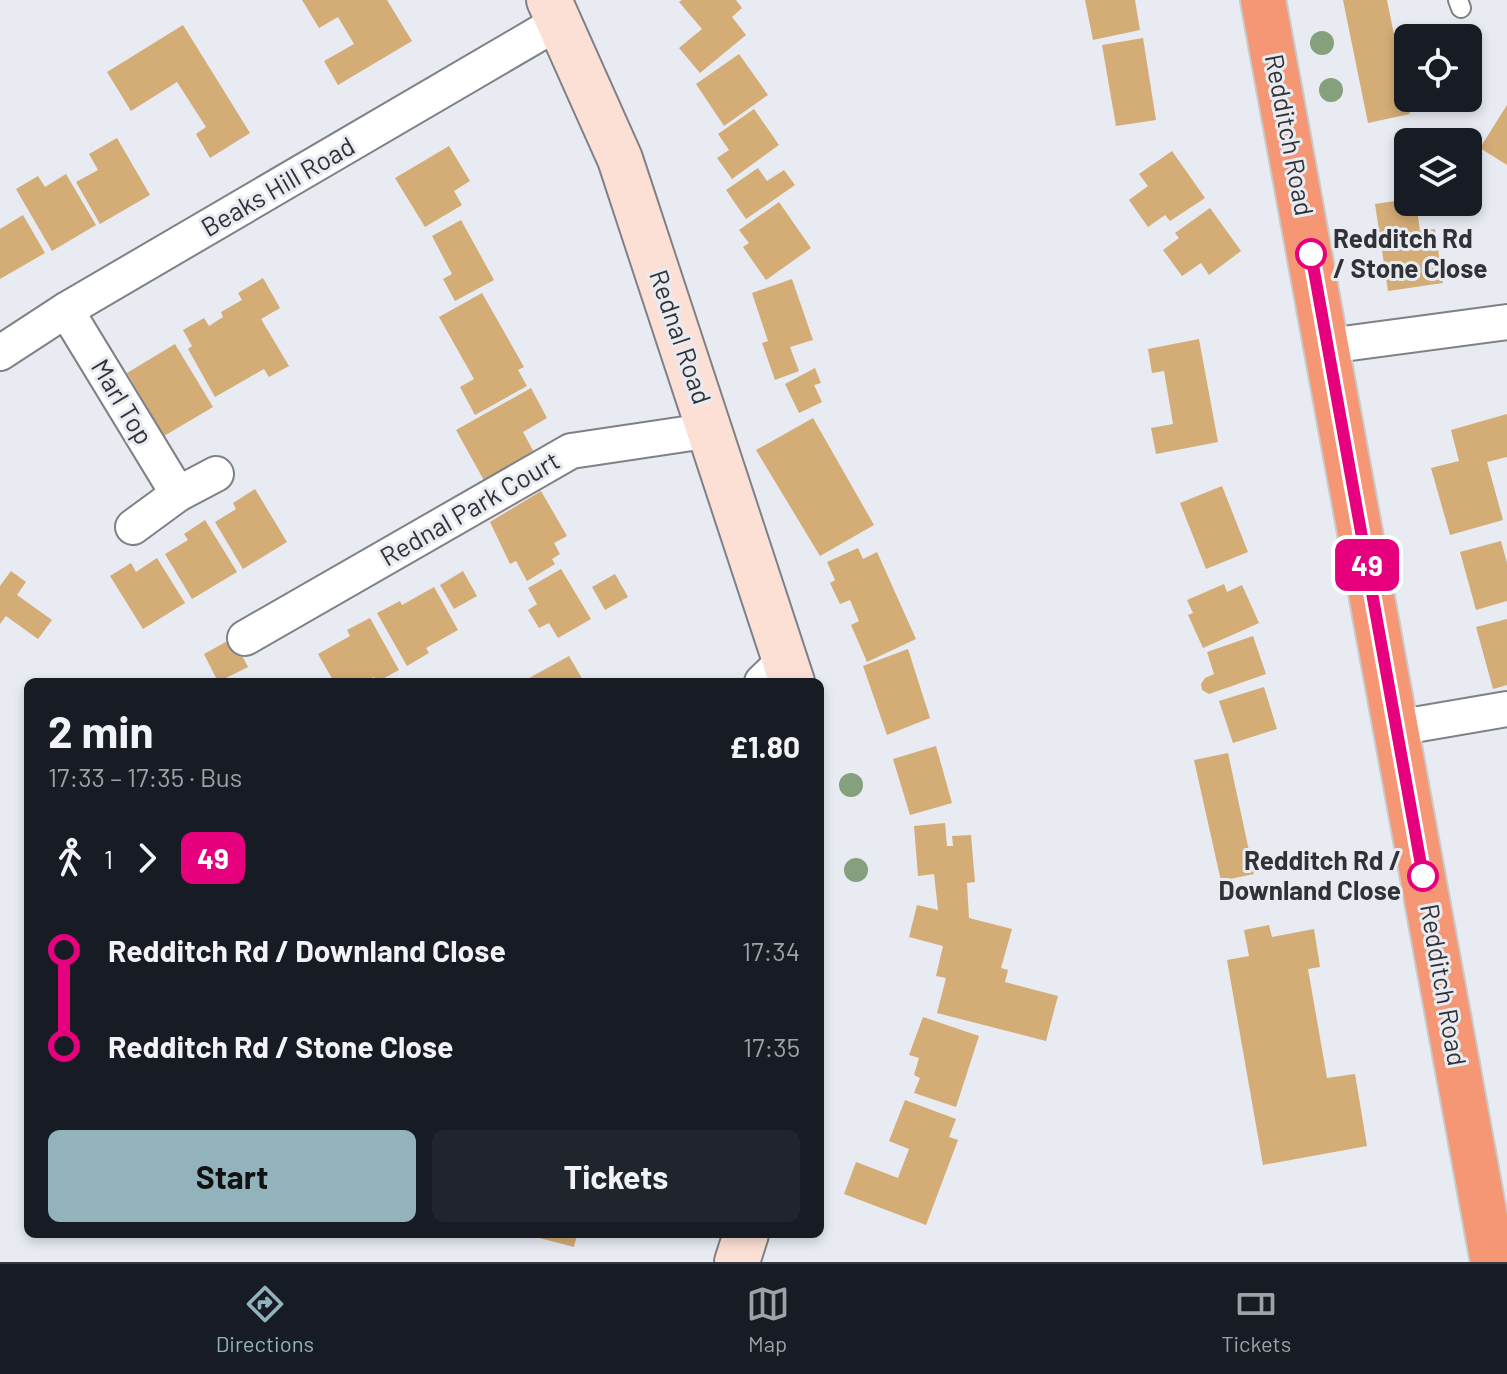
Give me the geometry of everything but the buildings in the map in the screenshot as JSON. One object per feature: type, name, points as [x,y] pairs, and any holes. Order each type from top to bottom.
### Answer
[{"type":"highway","name":"Redditch Road","points":[[1263,0],[1396,728],[1495,1232]]},
{"type":"street","name":"Beaks Hill Road","points":[[0,353],[553,12]]},
{"type":"street","name":"Rednal Road","points":[[553,12],[620,159],[712,430],[780,674]]},
{"type":"street","name":"Marl Top","points":[[66,310],[178,494]]},
{"type":"street","points":[[1328,346],[1507,322]]},
{"type":"street","name":"Rednal Park Court","points":[[245,638],[571,451],[712,430]]},
{"type":"street","points":[[133,527],[178,494],[216,474]]},
{"type":"street","points":[[1396,728],[1507,709]]},
{"type":"street","points":[[737,1262],[745,1238]]},
{"type":"bus line","name":"49","points":[[1311,254],[1423,876]]},
{"type":"place","name":"Redditch Rd / Stone Close","points":[[1311,254]]},
{"type":"place","name":"Redditch Rd / Downland Close","points":[[1423,876]]}]
